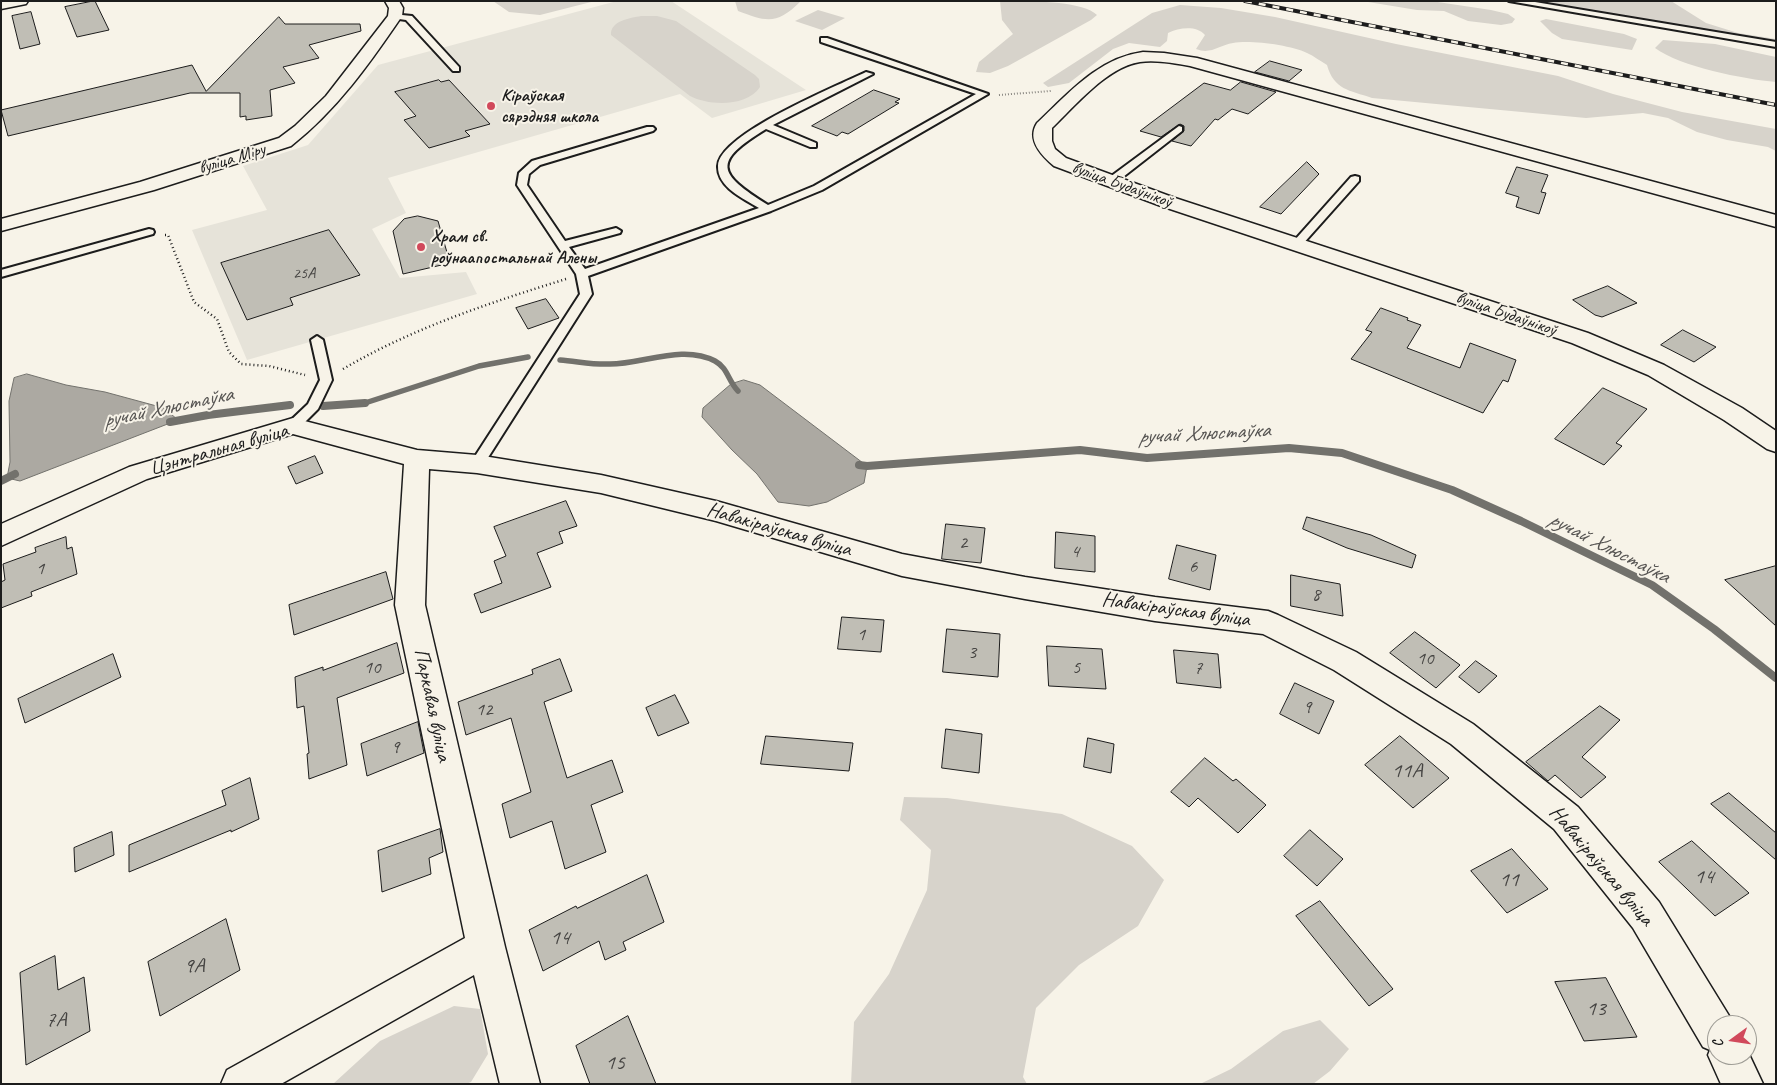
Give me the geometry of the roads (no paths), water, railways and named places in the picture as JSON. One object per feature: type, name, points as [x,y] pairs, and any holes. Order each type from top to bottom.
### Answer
[{"type":"street","points":[[1,5],[21,1]]},
{"type":"street","name":"вуліца Міру","points":[[1,225],[147,186],[285,142],[304,128],[355,71],[394,9]]},
{"type":"street","name":"вуліца Будаўнікоў","points":[[1776,221],[1191,61],[1169,58],[1135,58],[1118,64],[1096,78],[1043,126],[1043,141],[1047,151],[1060,162],[1110,182],[1580,338],[1656,370],[1733,414],[1776,443]]},
{"type":"street","name":"Цэнтральная вуліца","points":[[1,536],[138,473],[293,426],[417,459],[477,464]]},
{"type":"street","name":"Паркавая вуліца","points":[[417,459],[410,605],[486,947],[520,1084]]},
{"type":"street","name":"Навакіраўская вуліца","points":[[477,464],[601,484],[716,511],[902,565],[1024,588],[1155,609],[1268,622],[1345,661],[1462,734],[1516,775],[1566,818],[1646,915],[1707,1016]]},
{"type":"street","points":[[241,1084],[486,947]]},
{"type":"street","points":[[1733,1065],[1743,1084]]},
{"type":"lane","points":[[1513,1],[1776,45]]},
{"type":"lane","points":[[394,9],[409,18],[456,69]]},
{"type":"lane","points":[[582,274],[767,209],[818,188],[983,94],[824,40]]},
{"type":"lane","points":[[767,209],[732,185],[725,177],[722,169],[724,158],[733,147],[766,126],[869,74]]},
{"type":"lane","points":[[766,126],[813,145]]},
{"type":"lane","points":[[477,464],[586,294],[582,274],[522,185],[524,173],[536,163],[650,129]]},
{"type":"lane","points":[[1110,182],[1179,129]]},
{"type":"lane","points":[[1297,244],[1354,178]]},
{"type":"lane","points":[[563,245],[616,231]]},
{"type":"lane","points":[[1,274],[149,232]]},
{"type":"lane","points":[[293,426],[313,406],[326,380],[317,340]]},
{"type":"waterway","name":"ручай Хлюстаўка","points":[[560,360],[610,364],[676,354],[703,356],[719,364],[738,391]]},
{"type":"waterway","name":"ручай Хлюстаўка","points":[[365,403],[479,366],[528,357]]},
{"type":"waterway","name":"ручай Хлюстаўка","points":[[323,406],[365,403]]},
{"type":"waterway","name":"ручай Хлюстаўка","points":[[349,404],[365,403]]},
{"type":"waterway","name":"ручай Хлюстаўка","points":[[170,422],[208,415],[290,405]]},
{"type":"waterway","name":"ручай Хлюстаўка","points":[[859,465],[867,466],[1080,450],[1147,458],[1289,448],[1342,453],[1452,490],[1521,521],[1652,585],[1714,629],[1776,678]]},
{"type":"waterway","name":"ручай Хлюстаўка","points":[[1,481],[15,474]]},
{"type":"railway","points":[[1245,1],[1776,105]]},
{"type":"place","name":"Кіраўская сярэдняя школа","points":[[491,106]]},
{"type":"place","name":"Храм св. роўнаапостальнай Алены","points":[[421,247]]}]
